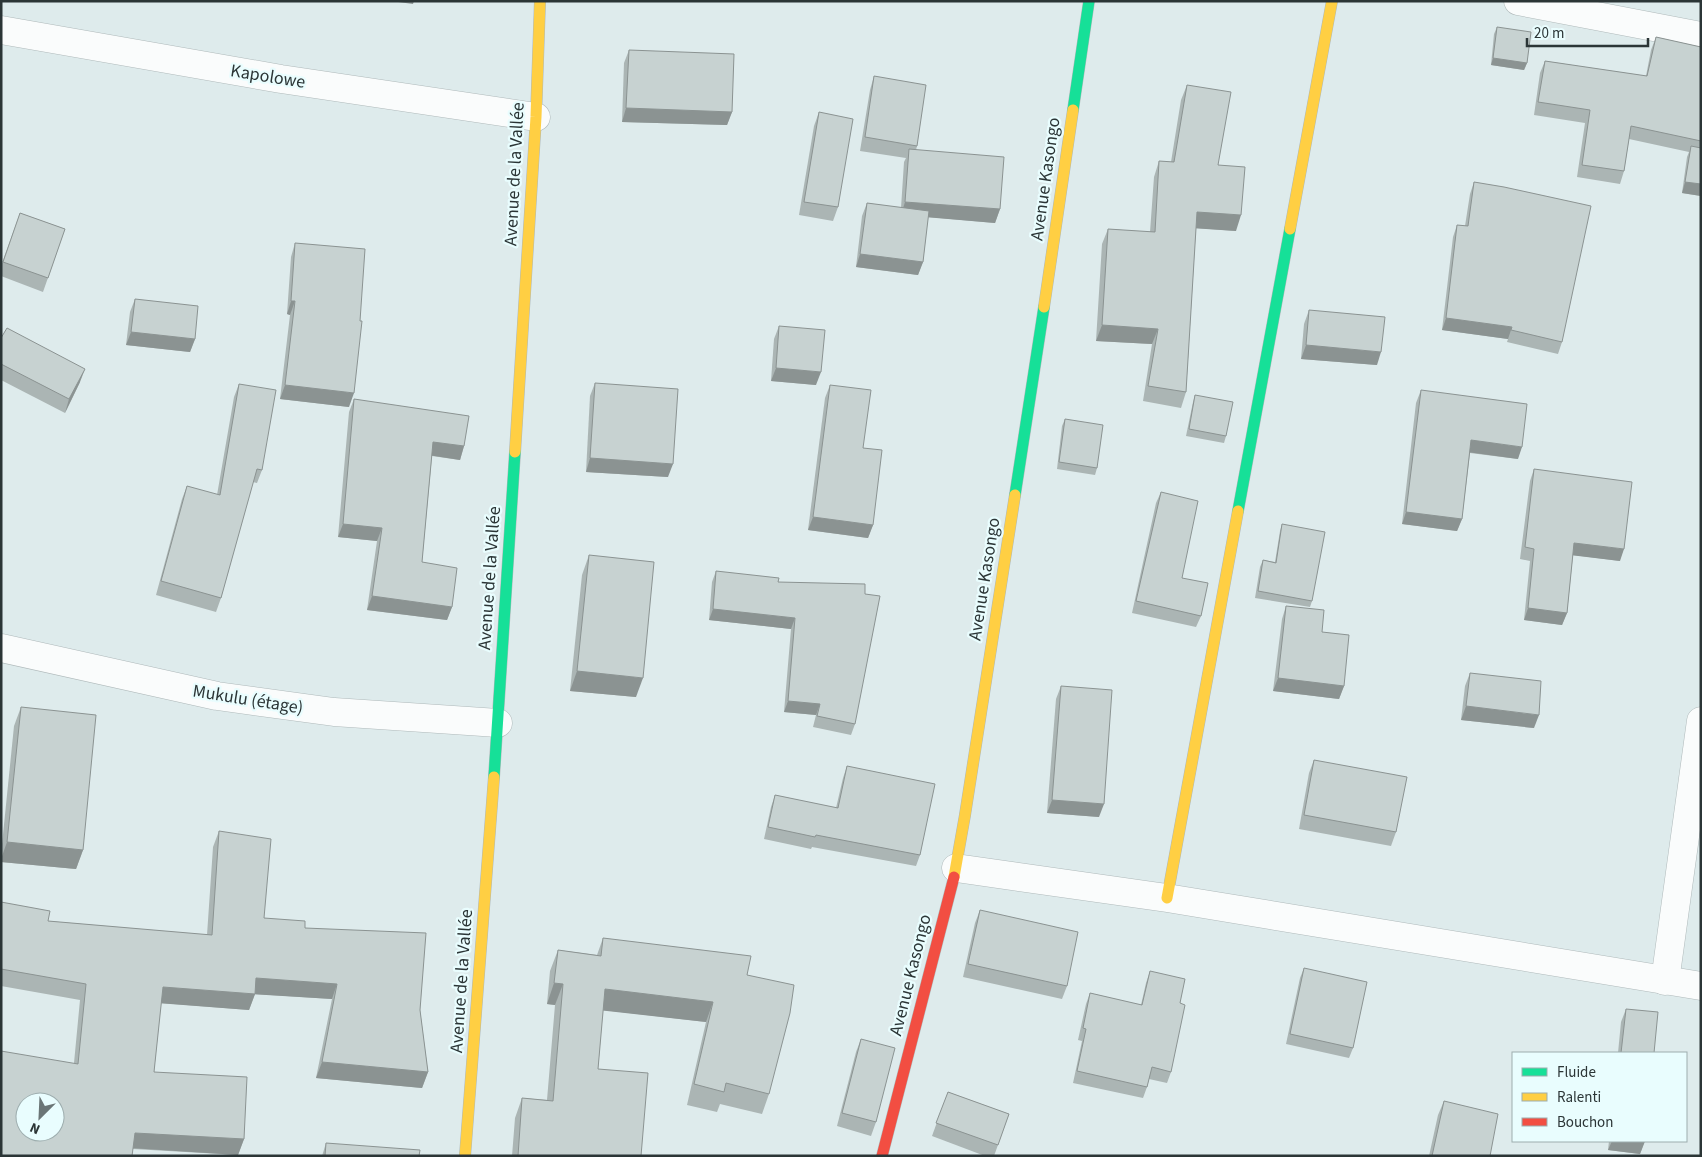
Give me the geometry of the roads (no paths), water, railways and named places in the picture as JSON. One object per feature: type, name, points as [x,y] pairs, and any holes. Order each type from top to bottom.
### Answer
[{"type":"street","name":"Avenue de la Vallée","points":[[465,1156],[498,724],[536,117],[540,1]]},
{"type":"street","name":"Avenue Kasongo","points":[[882,1156],[956,868],[966,815],[1089,1]]},
{"type":"street","points":[[1167,898],[1332,1]]},
{"type":"street","points":[[1518,1],[1701,36]]},
{"type":"street","name":"Kapolowe","points":[[1,30],[281,79],[536,117]]},
{"type":"street","name":"Mukulu (étage)","points":[[1,648],[217,696],[334,712],[498,724]]},
{"type":"street","points":[[1665,981],[1701,721]]},
{"type":"street","points":[[956,868],[1167,898],[1701,986]]}]
